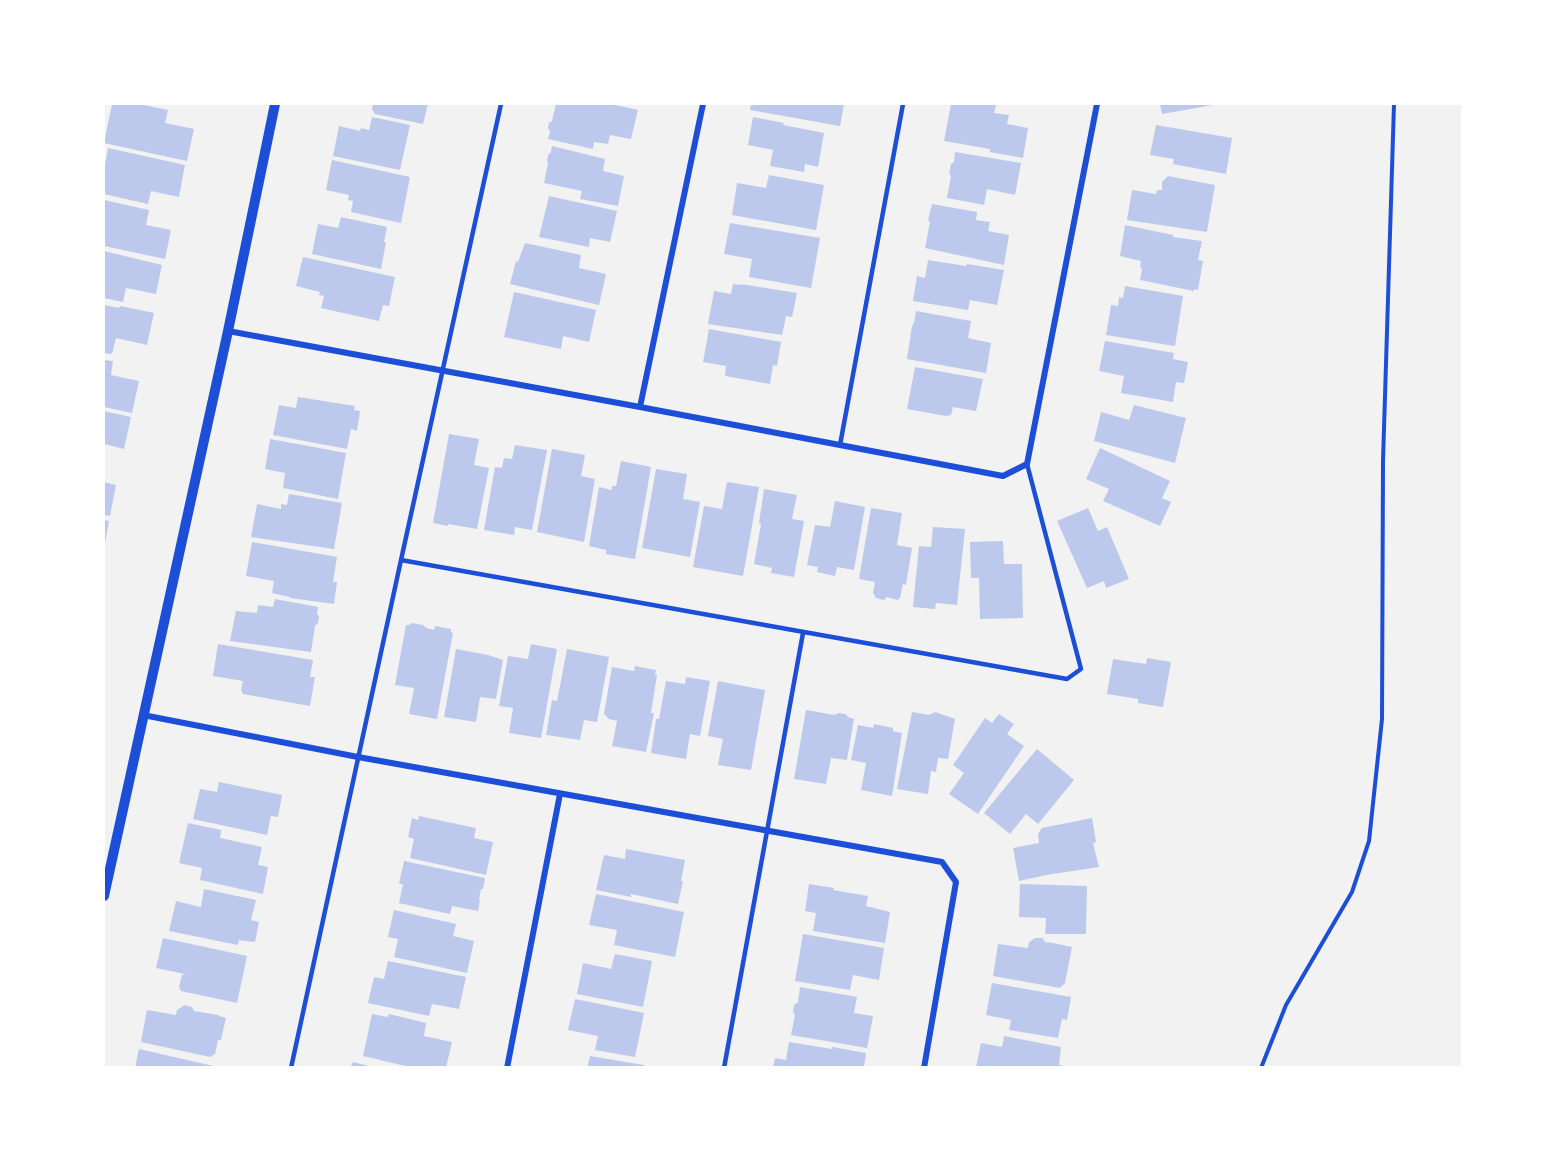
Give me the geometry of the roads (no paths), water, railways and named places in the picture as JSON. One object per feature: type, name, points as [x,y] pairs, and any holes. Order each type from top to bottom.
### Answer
[{"type":"street","points":[[104,896],[228,331],[275,104]]},
{"type":"street","points":[[640,407],[703,104]]},
{"type":"street","points":[[228,331],[1003,476],[1027,464],[1097,104]]},
{"type":"street","points":[[143,715],[358,757],[942,862],[956,882],[924,1068]]},
{"type":"street","points":[[507,1068],[560,794]]},
{"type":"lane","points":[[291,1068],[501,104]]},
{"type":"lane","points":[[840,445],[903,104]]},
{"type":"lane","points":[[401,560],[1067,679],[1081,669],[1027,464]]},
{"type":"lane","points":[[724,1068],[802,633]]}]
